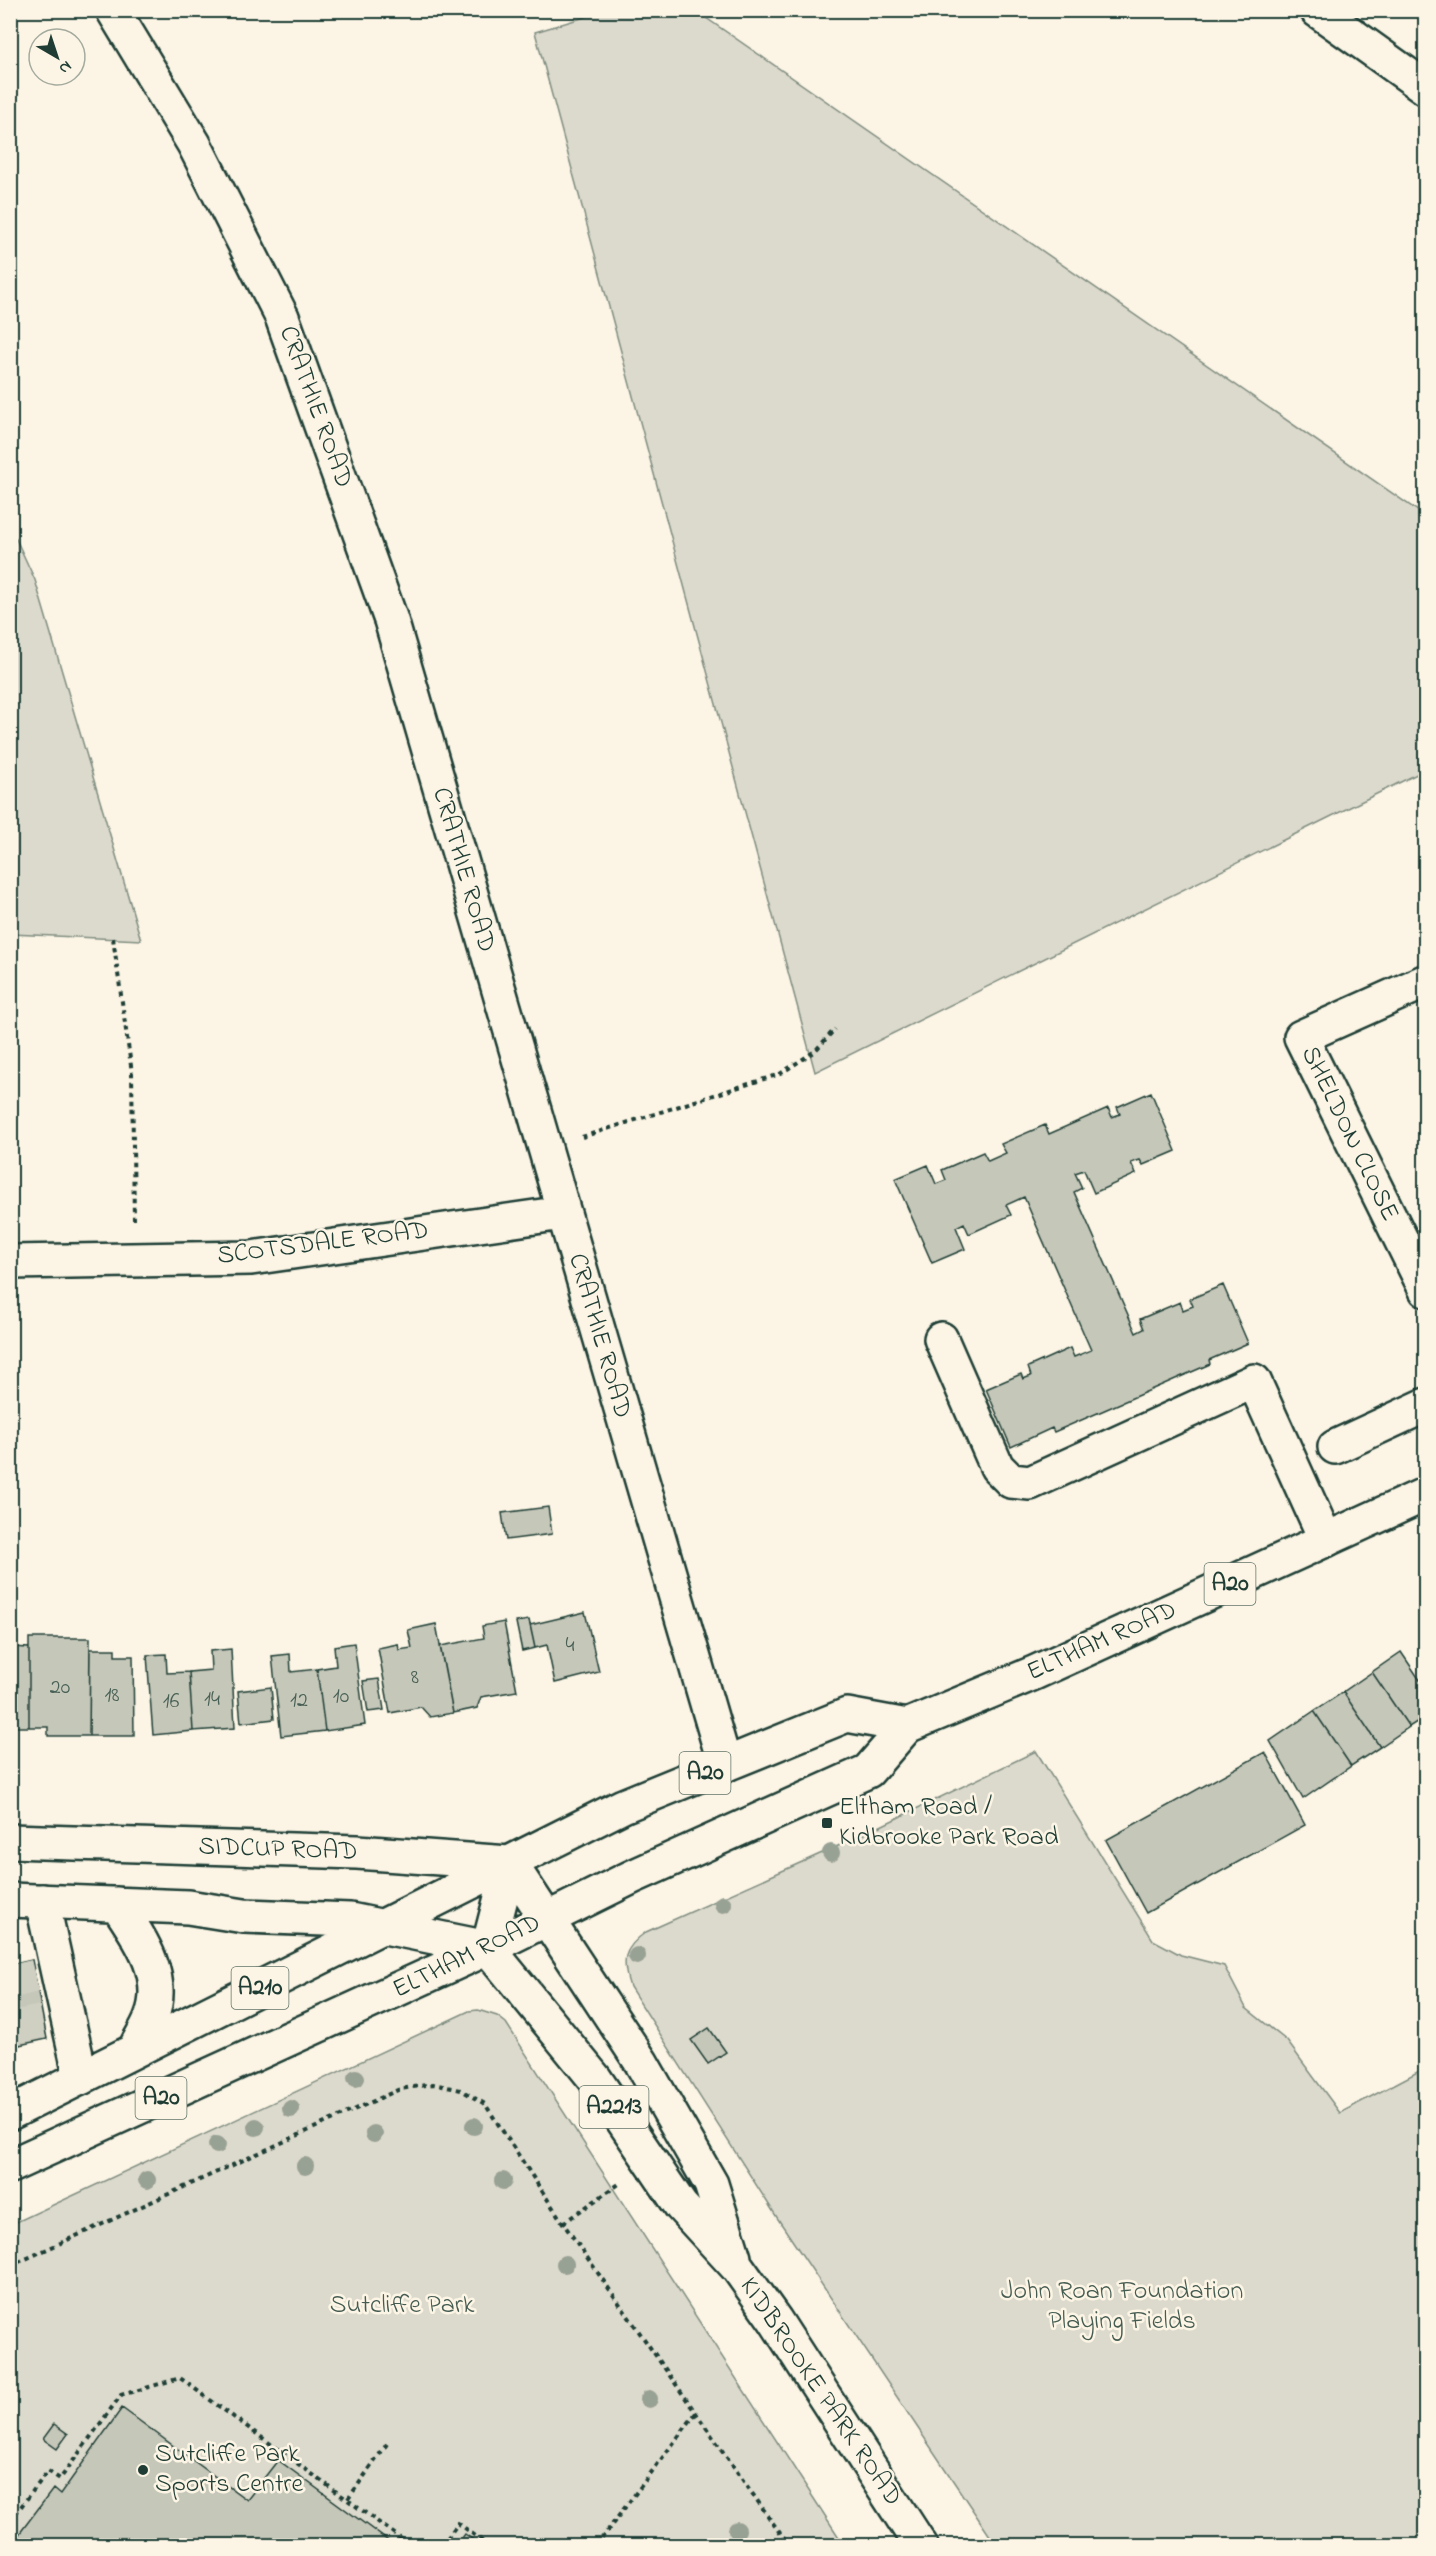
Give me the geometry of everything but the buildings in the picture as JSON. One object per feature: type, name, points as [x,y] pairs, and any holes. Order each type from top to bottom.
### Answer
[{"type":"main road","name":"CRATHIE ROAD","points":[[113,10],[194,144],[282,317],[391,620],[725,1764]]},
{"type":"main road","points":[[1317,10],[1425,88]]},
{"type":"main road","name":"SHELDON CLOSE","points":[[1425,981],[1301,1037],[1425,1290]]},
{"type":"main road","name":"SCOTSDALE ROAD","points":[[10,1262],[251,1258],[563,1213]]},
{"type":"main road","points":[[941,1339],[997,1467],[1011,1481],[1030,1484],[1254,1381],[1326,1540]]},
{"type":"main road","points":[[1335,1447],[1425,1405]]},
{"type":"main road","name":"ELTHAM ROAD","points":[[10,2166],[488,1948],[632,1877],[868,1771],[907,1726],[1034,1673],[1425,1494]]},
{"type":"main road","name":"A20","points":[[387,1926],[623,1806],[847,1715],[907,1726]]},
{"type":"main road","name":"SIDCUP ROAD","points":[[10,1841],[357,1852],[510,1863]]},
{"type":"main road","points":[[81,2078],[56,2019],[26,1901],[188,1907],[244,1916],[350,1920],[488,1948],[510,1863]]},
{"type":"main road","name":"KIDBROOKE PARK ROAD","points":[[510,1863],[641,2062],[711,2184],[738,2268]]},
{"type":"main road","points":[[117,1904],[137,1934],[153,1968],[157,1994],[152,2016],[134,2051]]},
{"type":"main road","name":"A210","points":[[10,2113],[387,1926]]},
{"type":"main road","name":"KIDBROOKE PARK ROAD","points":[[488,1948],[595,2079],[681,2206],[738,2268],[775,2320],[921,2546]]},
{"type":"path","points":[[114,938],[132,1073],[134,1260]]},
{"type":"path","points":[[544,1149],[780,1074],[815,1051],[836,1029]]},
{"type":"path","points":[[10,2266],[400,2089],[433,2085],[461,2090],[485,2104],[563,2223],[789,2546]]},
{"type":"path","points":[[563,2223],[612,2189]]},
{"type":"path","points":[[10,2521],[48,2471],[60,2480],[121,2395],[180,2378],[411,2546]]},
{"type":"path","points":[[597,2546],[696,2412]]},
{"type":"path","points":[[348,2499],[389,2441]]},
{"type":"path","points":[[442,2546],[458,2523],[489,2546]]},
{"type":"green space","points":[[605,11],[696,11],[1425,516],[1425,770],[815,1072],[535,32]]},
{"type":"green space","points":[[10,526],[35,580],[141,940],[11,934]]},
{"type":"green space","name":"John Roan Foundation Playing Fields","points":[[1036,1751],[1153,1940],[1181,1955],[1224,1966],[1246,2008],[1287,2041],[1340,2113],[1425,2068],[1425,2545],[996,2545],[778,2219],[630,1987],[625,1970],[626,1956],[638,1938],[646,1932],[858,1837]]},
{"type":"green space","name":"Sutcliffe Park","points":[[478,2010],[497,2016],[506,2023],[844,2545],[11,2545],[10,2225],[469,2011]]},
{"type":"tunnel","points":[[10,1982],[35,1976]]},
{"type":"tunnel","points":[[10,2028],[44,2021]]},
{"type":"place","name":"Eltham Road / Kidbrooke Park Road","points":[[827,1823]]},
{"type":"place","name":"Sutcliffe Park Sports Centre","points":[[143,2470]]}]
